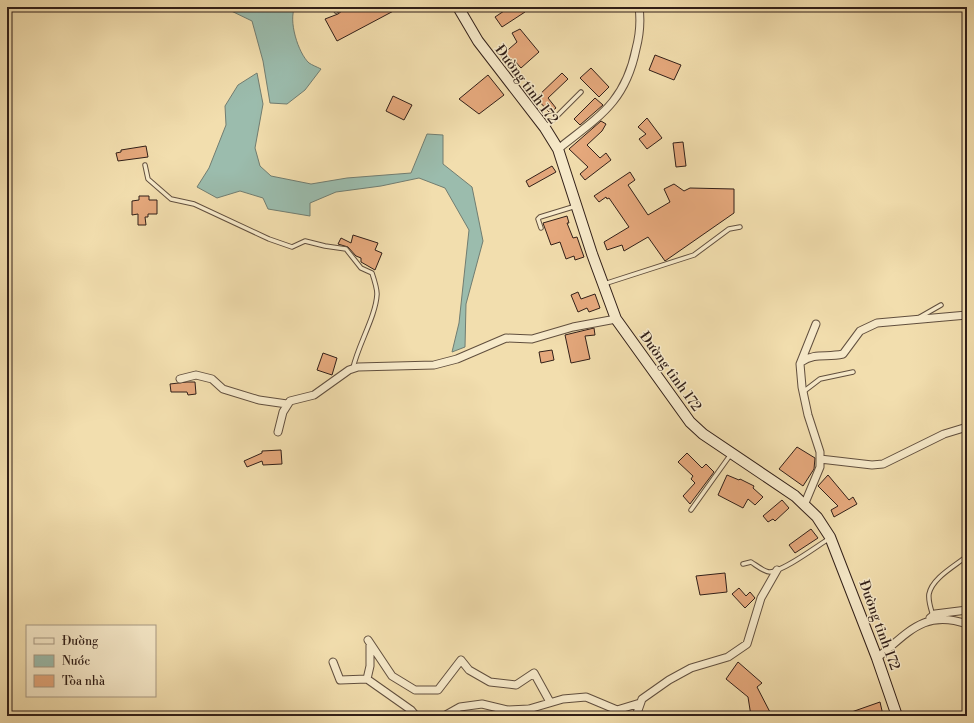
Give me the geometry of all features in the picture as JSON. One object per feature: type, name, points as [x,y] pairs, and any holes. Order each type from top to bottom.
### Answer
[{"type":"main road","name":"Đường tỉnh 172","points":[[458,7],[478,42],[545,128],[558,149],[616,319],[690,422],[703,434],[805,504],[823,524],[830,537],[877,658],[897,716]]},
{"type":"street","points":[[558,149],[602,114],[624,86],[633,64],[641,28],[639,7]]},
{"type":"street","points":[[801,362],[810,356],[834,356],[844,354],[860,332],[877,324],[967,315]]},
{"type":"street","points":[[278,432],[282,412],[286,404],[290,401],[314,395],[353,369],[364,366],[434,365],[457,359],[506,338],[532,338],[573,326],[616,319]]},
{"type":"street","points":[[805,504],[818,474],[820,452],[808,415],[800,371],[801,362],[816,324]]},
{"type":"street","points":[[180,379],[196,375],[202,376],[212,379],[223,389],[259,400],[286,404]]},
{"type":"street","points":[[820,459],[872,465],[883,464],[898,458],[944,434],[967,427]]},
{"type":"street","points":[[636,716],[642,699],[669,680],[690,668],[728,657],[747,644],[761,598],[776,570]]},
{"type":"street","points":[[877,658],[933,616],[967,610]]},
{"type":"street","points":[[925,621],[942,619],[967,624]]},
{"type":"street","points":[[367,679],[370,666],[368,640],[392,676],[415,690],[438,690],[461,660],[469,670],[490,682],[516,685],[534,673],[550,702]]},
{"type":"street","points":[[333,662],[340,680],[367,679],[411,710],[416,716]]},
{"type":"street","points":[[444,716],[460,707],[482,704],[507,710],[529,709],[563,698],[586,697],[617,710],[640,703]]},
{"type":"lane","points":[[336,11],[343,7]]},
{"type":"lane","points":[[545,128],[581,92]]},
{"type":"lane","points":[[145,165],[148,179],[171,198],[194,204],[269,239],[292,247],[305,241],[346,249],[361,268],[372,273],[377,294],[369,324],[356,354],[353,369]]},
{"type":"lane","points":[[541,228],[538,219],[540,217],[577,206]]},
{"type":"lane","points":[[603,284],[694,255],[729,230],[740,227]]},
{"type":"lane","points":[[916,320],[941,305]]},
{"type":"lane","points":[[803,392],[820,379],[852,372]]},
{"type":"lane","points":[[691,510],[732,453]]},
{"type":"lane","points":[[743,564],[751,562],[766,571],[776,570],[830,537]]},
{"type":"lane","points":[[933,616],[929,601],[932,587],[937,580],[967,556]]},
{"type":"water","points":[[223,7],[295,7],[293,13],[293,28],[301,52],[309,63],[321,69],[305,90],[287,104],[270,103],[263,61],[252,21]]},
{"type":"water","points":[[257,73],[263,104],[255,148],[260,166],[271,176],[311,184],[347,178],[411,173],[427,134],[443,135],[443,164],[472,187],[483,241],[466,304],[465,347],[452,352],[459,323],[469,230],[445,188],[419,178],[381,186],[336,192],[310,203],[310,216],[268,209],[263,198],[240,191],[217,198],[197,187],[209,168],[226,125],[225,106],[238,85]]},
{"type":"building","points":[[347,7],[401,7],[337,41],[325,19],[338,14]]},
{"type":"building","points":[[510,7],[521,7],[525,12],[502,27],[495,17]]},
{"type":"building","points":[[520,29],[539,52],[521,68],[513,59],[507,64],[501,56],[517,42],[512,33]]},
{"type":"building","points":[[655,55],[681,65],[674,80],[649,70]]},
{"type":"building","points":[[591,68],[609,87],[599,97],[580,78]]},
{"type":"building","points":[[562,73],[568,79],[548,98],[556,108],[550,113],[536,98]]},
{"type":"building","points":[[488,75],[504,95],[479,114],[459,99]]},
{"type":"building","points":[[393,96],[412,105],[404,120],[386,111]]},
{"type":"building","points":[[595,98],[603,105],[580,125],[574,119]]},
{"type":"building","points":[[647,118],[662,138],[647,149],[639,139],[646,134],[638,127]]},
{"type":"building","points":[[601,121],[606,124],[602,131],[587,145],[600,158],[606,153],[611,160],[585,180],[580,174],[588,167],[569,149]]},
{"type":"building","points":[[683,142],[686,166],[676,167],[673,143]]},
{"type":"building","points":[[146,146],[148,157],[118,161],[116,153],[121,152],[121,150]]},
{"type":"building","points":[[552,166],[556,172],[529,187],[526,181]]},
{"type":"building","points":[[630,172],[635,180],[628,185],[648,215],[670,202],[664,189],[674,184],[684,191],[690,188],[734,189],[734,213],[665,261],[648,237],[624,251],[622,245],[607,250],[604,242],[629,227],[609,198],[607,199],[606,197],[599,202],[594,196]]},
{"type":"building","points":[[139,196],[149,196],[149,200],[157,200],[157,214],[148,214],[148,217],[145,217],[146,225],[138,225],[138,214],[132,215],[132,201],[139,200]]},
{"type":"building","points":[[567,216],[569,223],[567,223],[573,238],[577,237],[584,257],[575,260],[574,256],[566,259],[560,242],[551,245],[543,223]]},
{"type":"building","points":[[353,235],[378,243],[375,250],[382,253],[375,270],[361,262],[361,258],[356,256],[348,247],[338,244],[341,238],[351,243]]},
{"type":"building","points":[[578,292],[581,299],[595,294],[600,308],[589,312],[587,308],[578,312],[571,295]]},
{"type":"building","points":[[594,328],[595,335],[585,336],[590,359],[571,363],[565,335]]},
{"type":"building","points":[[552,350],[554,360],[541,363],[539,352]]},
{"type":"building","points":[[323,353],[337,358],[332,375],[317,370]]},
{"type":"building","points":[[195,382],[196,394],[188,395],[187,392],[171,392],[170,384]]},
{"type":"building","points":[[797,447],[815,458],[814,469],[803,486],[779,469]]},
{"type":"building","points":[[281,450],[282,464],[263,465],[262,461],[247,467],[244,461],[262,453],[262,451]]},
{"type":"building","points":[[687,453],[702,468],[706,464],[714,472],[690,504],[683,496],[695,483],[691,479],[693,476],[678,462]]},
{"type":"building","points":[[727,475],[739,480],[740,479],[754,486],[753,488],[763,497],[755,505],[748,499],[743,508],[718,495]]},
{"type":"building","points":[[828,475],[849,500],[853,497],[857,504],[834,517],[831,510],[838,506],[818,486]]},
{"type":"building","points":[[782,500],[789,508],[775,521],[773,519],[768,522],[763,516]]},
{"type":"building","points":[[811,529],[818,538],[795,553],[789,545]]},
{"type":"building","points":[[725,573],[727,592],[700,595],[696,576]]},
{"type":"building","points":[[739,588],[746,596],[750,592],[755,598],[745,608],[732,594]]},
{"type":"building","points":[[738,662],[762,683],[757,687],[772,716],[751,716],[748,697],[726,679]]},
{"type":"building","points":[[880,702],[883,715],[843,715]]}]
